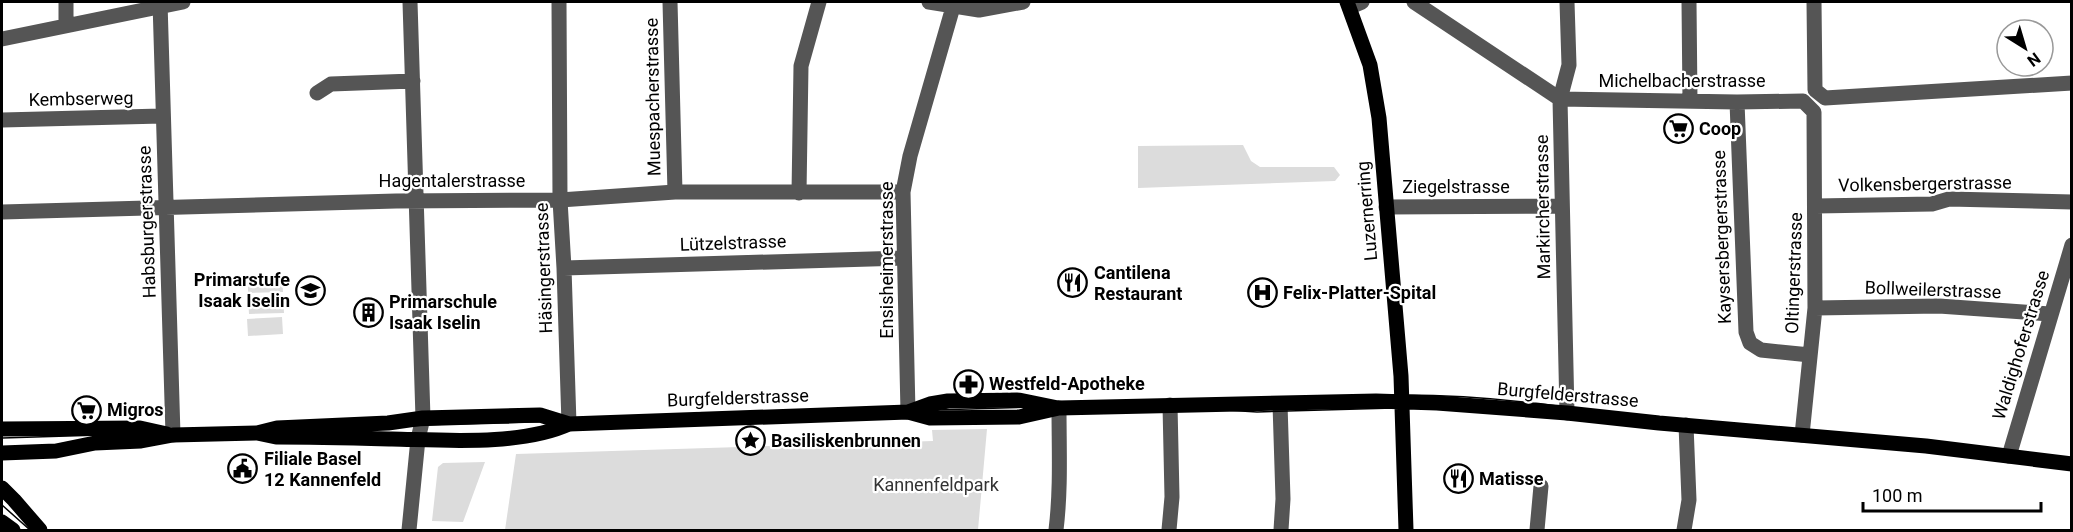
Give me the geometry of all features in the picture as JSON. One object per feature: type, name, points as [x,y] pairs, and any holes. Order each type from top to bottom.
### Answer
[{"type":"main road","name":"Luzernerring","points":[[1353,3],[1374,86],[1380,124],[1402,401],[1406,531]]},
{"type":"main road","name":"Burgfelderstrasse","points":[[257,433],[276,437],[418,440],[526,437],[569,424],[908,412],[930,404],[948,401],[1019,400],[1059,408],[1402,401],[1567,413],[1926,446],[2072,464]]},
{"type":"main road","name":"Burgfelderstrasse","points":[[2,453],[56,451],[95,442],[141,441],[173,435],[257,433],[277,428],[388,423],[423,418],[540,415],[569,424]]},
{"type":"main road","name":"Burgfelderstrasse","points":[[2,429],[140,428],[173,435]]},
{"type":"main road","points":[[2,489],[40,531]]},
{"type":"main road","points":[[2,522],[13,531]]},
{"type":"street","points":[[66,2],[66,25]]},
{"type":"street","points":[[2,39],[160,4],[183,2]]},
{"type":"street","points":[[409,531],[418,440],[423,418],[410,2]]},
{"type":"street","name":"Häsingerstrasse","points":[[559,2],[560,200],[569,424]]},
{"type":"street","name":"Muespacherstrasse","points":[[670,2],[675,192]]},
{"type":"street","points":[[799,193],[801,66],[819,2]]},
{"type":"street","points":[[929,2],[979,10],[1023,2]]},
{"type":"street","points":[[1414,2],[1560,99]]},
{"type":"street","name":"Markircherstrasse","points":[[1567,2],[1569,65],[1560,99],[1567,413]]},
{"type":"street","points":[[1689,2],[1690,101]]},
{"type":"street","name":"Oltingerstrasse","points":[[1802,435],[1815,308],[1815,2]]},
{"type":"street","name":"Habsburgerstrasse","points":[[160,4],[173,435]]},
{"type":"street","name":"Ensisheimerstrasse","points":[[908,412],[903,192],[910,156],[953,7]]},
{"type":"street","points":[[317,93],[331,84],[412,81]]},
{"type":"street","name":"Michelbacherstrasse","points":[[1560,99],[1737,102],[1814,100],[2072,83]]},
{"type":"street","name":"Kaysersbergerstrasse","points":[[1737,102],[1746,332],[1750,343],[1761,350],[1810,355]]},
{"type":"street","name":"Kembserweg","points":[[2,120],[162,116]]},
{"type":"street","name":"Hagentalerstrasse","points":[[2,212],[416,201],[560,200],[675,192],[903,192]]},
{"type":"street","name":"Volkensbergerstrasse","points":[[1816,206],[1932,204],[1949,199],[2072,202]]},
{"type":"street","name":"Ziegelstrasse","points":[[1386,207],[1562,206]]},
{"type":"street","name":"Waldighoferstrasse","points":[[2009,456],[2072,245]]},
{"type":"street","name":"Lützelstrasse","points":[[564,268],[904,258]]},
{"type":"street","name":"Bollweilerstrasse","points":[[1815,308],[1939,306],[2050,314]]},
{"type":"street","points":[[1280,404],[1283,499],[1281,531]]},
{"type":"street","points":[[1169,531],[1172,497],[1170,405]]},
{"type":"street","points":[[1056,531],[1060,501],[1059,408]]},
{"type":"street","points":[[1684,531],[1689,500],[1686,425]]},
{"type":"street","points":[[1537,531],[1541,486]]},
{"type":"green space","points":[[1243,145],[1251,161],[1260,167],[1334,167],[1340,175],[1335,181],[1138,188],[1138,146]]},
{"type":"green space","points":[[282,275],[283,292],[248,293],[248,276]]},
{"type":"green space","points":[[283,296],[284,313],[249,314],[248,297]]},
{"type":"green space","points":[[282,317],[283,334],[248,336],[247,319]]},
{"type":"green space","name":"Kannenfeldpark","points":[[987,429],[978,530],[505,530],[516,454],[933,441],[932,430]]},
{"type":"green space","points":[[485,462],[463,522],[432,521],[438,467],[443,463]]},
{"type":"tram line","points":[[2,438],[1408,395],[1508,400],[1659,421],[1917,442],[2072,460]]},
{"type":"tram line","points":[[1210,409],[1257,412],[1429,407],[1593,420]]},
{"type":"tram line","points":[[2,505],[30,530]]},
{"type":"place","name":"Coop","points":[[1678,129]]},
{"type":"place","name":"Cantilena Restaurant","points":[[1073,283]]},
{"type":"place","name":"Primarstufe Isaak Iselin","points":[[311,290]]},
{"type":"place","name":"Felix-Platter-Spital","points":[[1262,293]]},
{"type":"place","name":"Primarschule Isaak Iselin","points":[[368,312]]},
{"type":"place","name":"Westfeld-Apotheke","points":[[968,384]]},
{"type":"place","name":"Migros","points":[[86,410]]},
{"type":"place","name":"Basiliskenbrunnen","points":[[750,441]]},
{"type":"place","name":"Filiale Basel 12 Kannenfeld","points":[[243,469]]},
{"type":"place","name":"Matisse","points":[[1458,479]]}]
